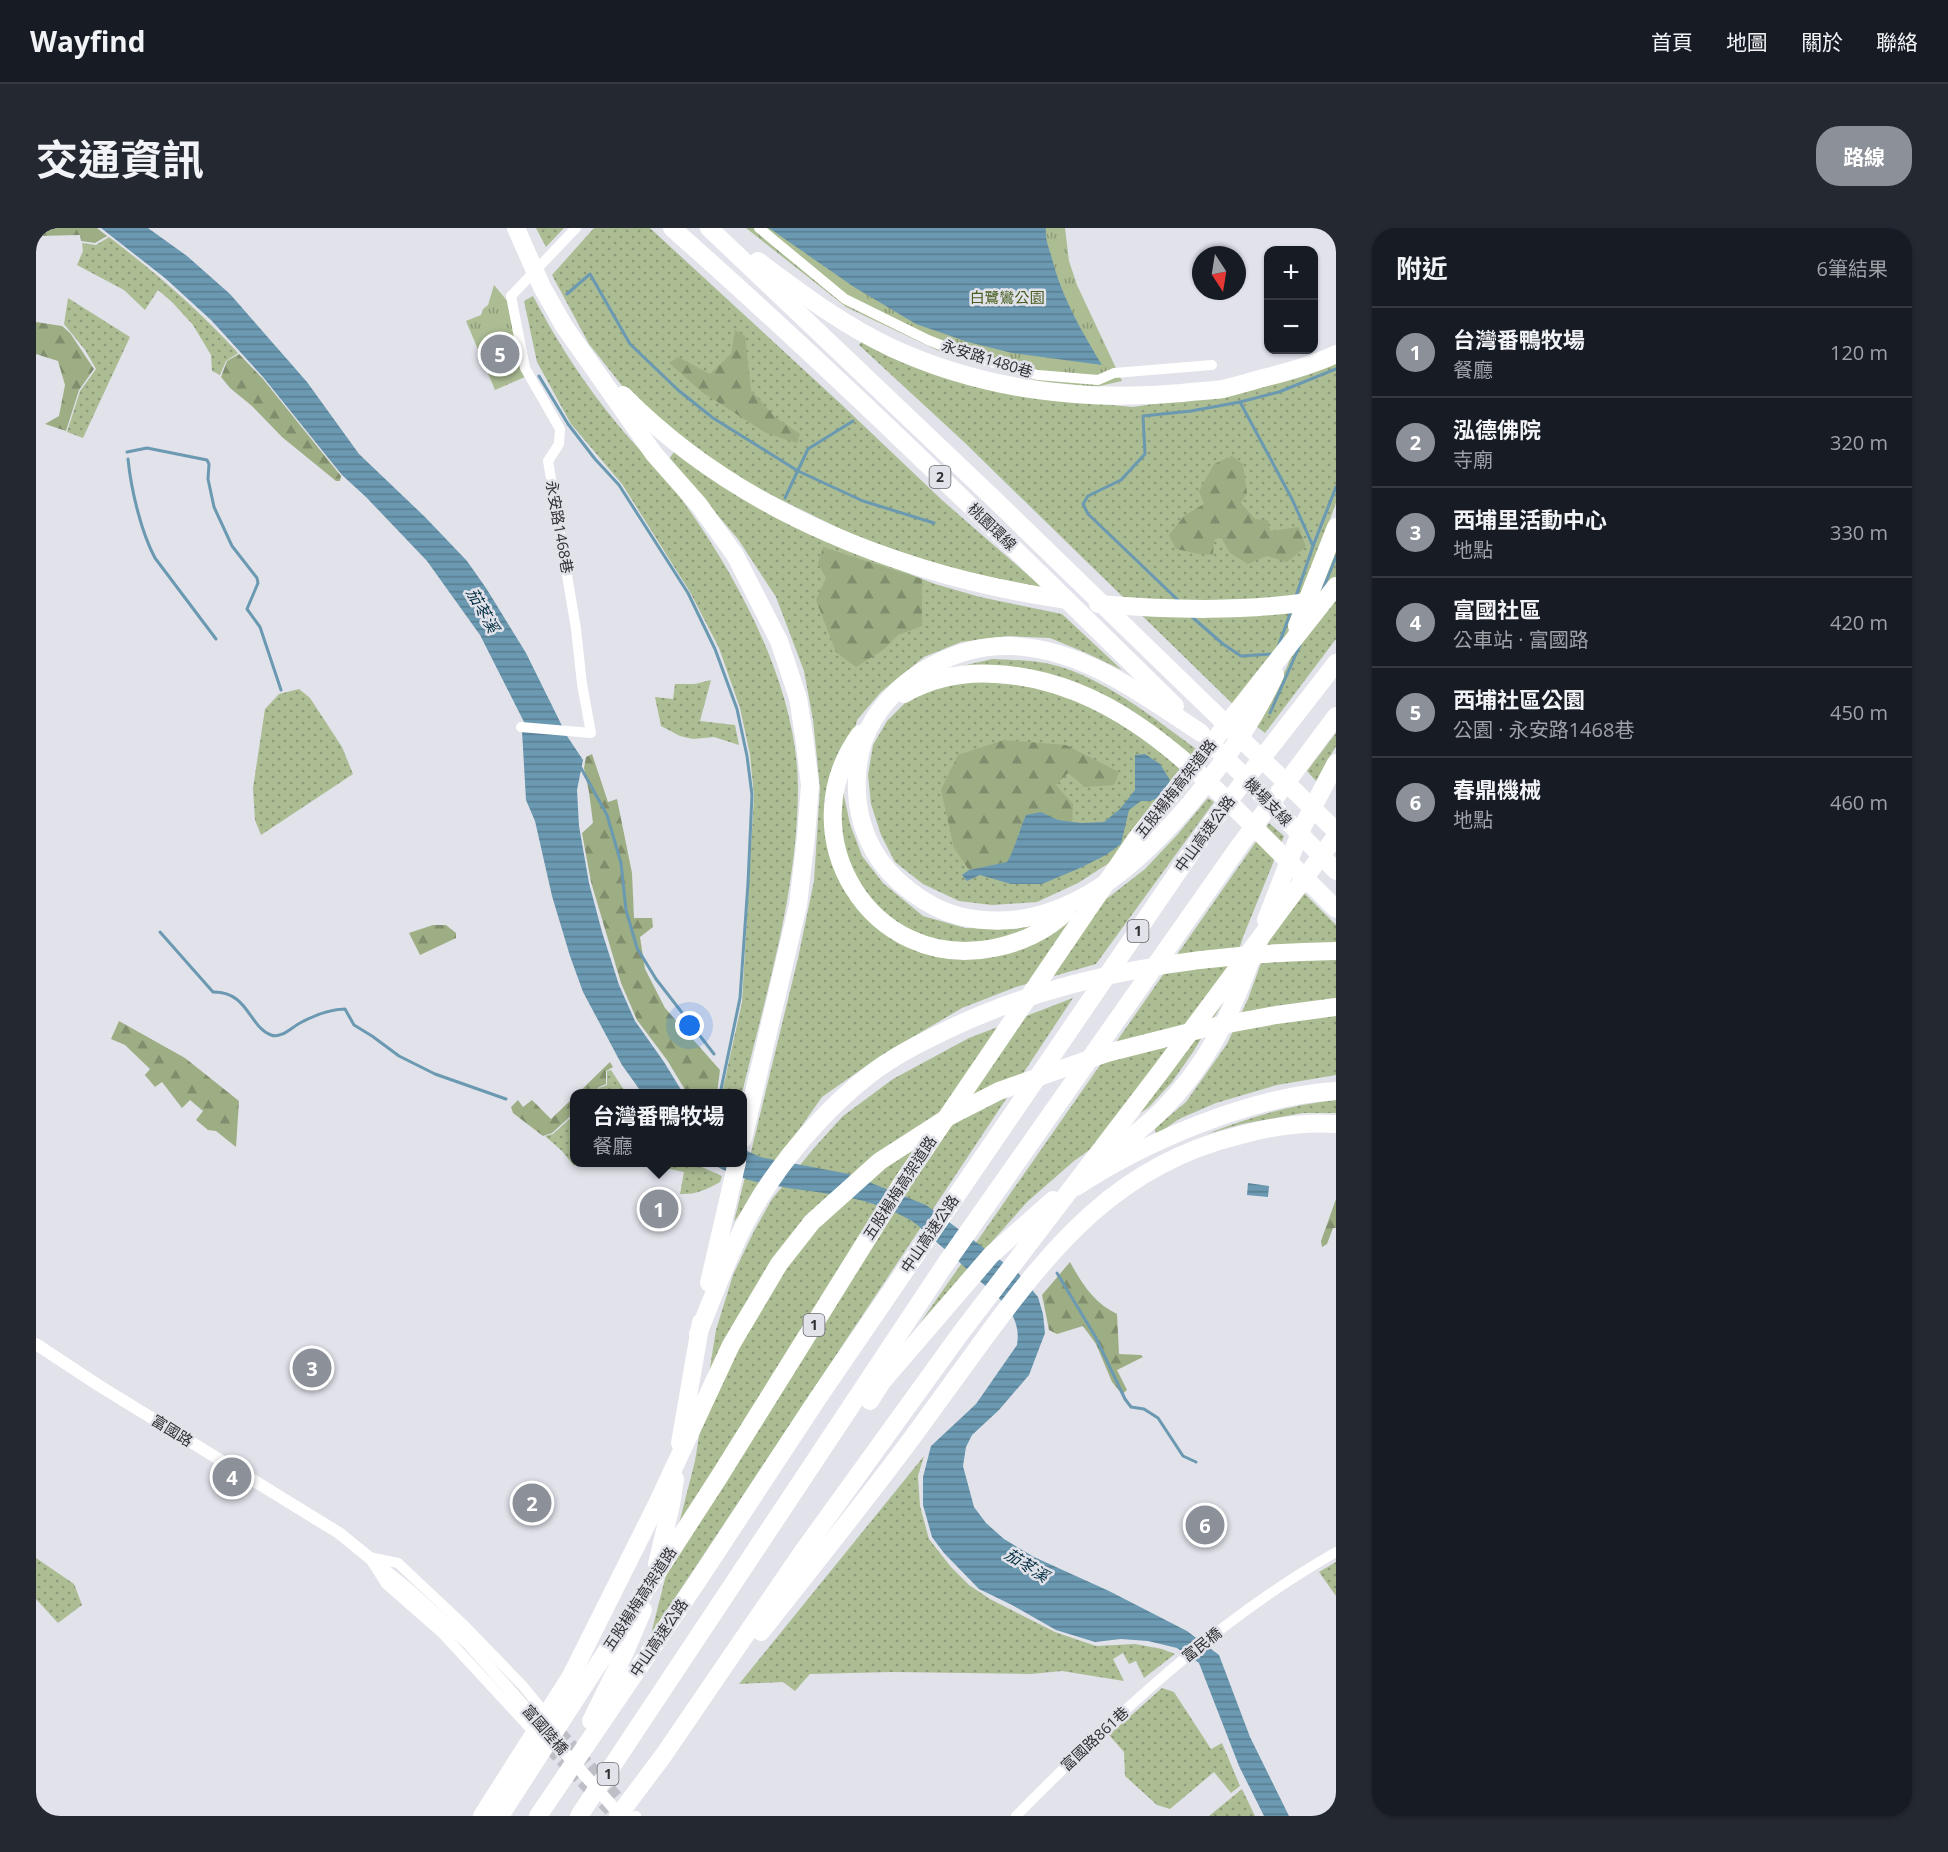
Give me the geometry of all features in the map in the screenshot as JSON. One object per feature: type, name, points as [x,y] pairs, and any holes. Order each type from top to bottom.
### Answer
[{"type":"highway","name":"桃園環線","points":[[672,228],[980,514],[1201,733]]},
{"type":"highway","name":"桃園環線","points":[[709,228],[1217,715]]},
{"type":"highway","points":[[714,228],[840,320],[890,347],[924,362],[975,378],[1025,389],[1087,396],[1146,396],[1222,389],[1280,374],[1336,354]]},
{"type":"highway","points":[[517,230],[542,287],[564,327],[654,454],[699,505],[735,555],[778,641],[798,698],[810,785],[807,837],[798,905],[747,1124]]},
{"type":"highway","points":[[586,357],[651,422],[677,444],[724,477],[813,526],[915,565],[1023,593],[1108,605],[1165,609],[1229,609],[1290,605],[1336,598]]},
{"type":"highway","points":[[1201,733],[1095,667],[1047,652],[1012,646],[980,649],[950,657],[915,675],[894,693],[873,720],[862,745],[857,772],[858,804],[874,852],[915,896],[945,913],[975,920],[1009,921],[1043,915],[1084,899],[1150,849],[1178,820],[1238,743],[1263,700],[1290,645],[1336,527]]},
{"type":"highway","name":"五股楊梅高架道路","points":[[500,1816],[719,1477],[904,1180],[1136,839],[1336,586]]},
{"type":"highway","name":"中山高速公路","points":[[538,1816],[699,1579],[818,1398],[1210,825],[1336,663]]},
{"type":"highway","points":[[1136,839],[1062,915],[1045,929],[1024,940],[994,948],[963,952],[939,950],[916,942],[880,920],[865,905],[851,885],[832,835],[836,780],[852,744],[871,719],[887,704],[911,690],[932,681],[979,673],[1039,680],[1065,688],[1113,710],[1170,748],[1210,783],[1336,909]]},
{"type":"highway","name":"機場支線","points":[[1217,715],[1335,832]]},
{"type":"highway","name":"中山高速公路","points":[[579,1816],[944,1266],[1240,845],[1336,716]]},
{"type":"highway","name":"機場支線","points":[[1201,733],[1336,871]]},
{"type":"highway","points":[[636,1732],[824,1468],[882,1382],[991,1255],[1037,1213],[1160,1113],[1187,1083],[1213,1045],[1236,1002],[1302,828],[1336,763]]},
{"type":"highway","name":"1","points":[[619,1816],[663,1756],[801,1554],[953,1343],[1161,1071],[1335,832]]},
{"type":"highway","points":[[699,1334],[717,1285],[750,1212],[770,1181],[832,1108],[869,1075],[913,1047],[1009,1004],[1090,980],[1183,963],[1246,956],[1336,951]]},
{"type":"highway","points":[[482,1816],[571,1676],[656,1506],[731,1345],[779,1264],[812,1222],[880,1161],[950,1116],[999,1091],[1107,1053],[1206,1028],[1336,1007]]},
{"type":"highway","points":[[1037,1213],[1083,1183],[1138,1152],[1205,1123],[1284,1099],[1336,1091]]},
{"type":"highway","points":[[663,1756],[888,1471],[1025,1284],[1082,1221],[1119,1191],[1163,1164],[1215,1141],[1266,1128],[1320,1123],[1336,1124]]},
{"type":"highway","points":[[559,1784],[625,1652],[641,1616],[657,1566],[671,1505],[684,1411],[699,1334],[736,1167]]},
{"type":"street","name":"永安路1468巷","points":[[521,727],[591,733],[548,461],[559,444],[560,429],[525,368],[511,296],[576,228]]},
{"type":"street","name":"永安路1480巷","points":[[759,228],[845,299],[928,340],[968,356],[1038,375],[1098,381],[1114,373],[1212,365]]},
{"type":"street","name":"富國路","points":[[36,1344],[98,1385],[339,1533],[416,1596],[468,1643]]},
{"type":"street","name":"富民橋","points":[[1177,1665],[1266,1595],[1336,1552]]},
{"type":"street","name":"富國路","points":[[369,1557],[398,1563],[459,1619],[523,1686],[561,1732]]},
{"type":"street","name":"富國路","points":[[369,1557],[386,1584],[443,1634],[549,1750]]},
{"type":"street","name":"富國陸橋","points":[[468,1643],[619,1816]]},
{"type":"street","name":"富國路861巷","points":[[1016,1816],[1086,1745],[1177,1665]]},
{"type":"street","points":[[472,1816],[529,1726],[543,1710]]},
{"type":"green space","points":[[36,228],[97,228],[107,236],[95,243],[81,241],[80,235],[36,236]]},
{"type":"green space","points":[[536,228],[564,228],[546,247]]},
{"type":"green space","points":[[594,228],[650,228],[943,501],[1043,588],[952,569],[859,538],[757,488],[693,449],[627,392],[589,344],[552,275]]},
{"type":"green space","name":"白鷺鸞公園","points":[[746,228],[1065,228],[1069,261],[1077,285],[1122,381],[1095,387],[1039,381],[941,352],[846,307]]},
{"type":"green space","points":[[109,237],[176,292],[238,353],[226,361],[220,375],[212,371],[211,355],[193,325],[158,290],[145,310],[124,290],[77,265],[83,251],[82,243],[96,245]]},
{"type":"green space","points":[[494,285],[509,303],[525,377],[495,390],[466,321],[481,315],[483,309],[488,305]]},
{"type":"green space","points":[[533,296],[583,379],[618,425],[673,487],[702,528],[743,598],[761,636],[788,713],[796,752],[798,791],[792,868],[779,943],[743,1089],[723,1089],[742,1002],[754,796],[750,755],[740,708],[719,648],[690,592],[622,484],[571,424],[537,362],[524,301]]},
{"type":"green space","points":[[68,298],[130,337],[83,438],[67,432],[80,391],[96,369],[85,350],[64,324]]},
{"type":"green space","points":[[36,322],[62,326],[70,333],[94,369],[79,390],[66,431],[45,424],[59,416],[65,385],[58,361],[36,354]]},
{"type":"green space","points":[[735,330],[745,336],[751,390],[775,417],[800,434],[797,443],[766,433],[702,392],[669,363],[678,357],[710,374],[731,354]]},
{"type":"green space","points":[[862,341],[1034,398],[1133,407],[1238,391],[1336,360],[1336,503],[1283,646],[1245,716],[964,442],[859,345]]},
{"type":"green space","points":[[239,354],[263,379],[341,476],[340,481],[336,481],[282,437],[221,377],[227,361]]},
{"type":"green space","points":[[674,452],[839,546],[935,584],[980,597],[1062,614],[1122,670],[1050,638],[1008,636],[961,642],[924,657],[881,692],[857,720],[844,779],[844,796],[850,824],[862,856],[883,883],[923,916],[965,928],[1016,929],[1075,913],[1109,897],[1145,869],[1208,798],[1214,802],[1096,964],[1016,987],[962,1008],[879,1057],[822,1097],[734,1222],[798,958],[814,881],[820,788],[813,720],[804,671],[776,597],[738,539],[669,459]]},
{"type":"green space","points":[[1232,456],[1243,464],[1247,493],[1241,503],[1255,519],[1268,520],[1270,531],[1299,527],[1306,547],[1287,562],[1267,556],[1248,564],[1230,553],[1221,537],[1214,540],[1213,555],[1176,549],[1169,535],[1185,515],[1204,504],[1199,491],[1214,464]]},
{"type":"green space","points":[[1336,539],[1336,639],[1265,733],[1256,726],[1287,667]]},
{"type":"green space","points":[[823,547],[922,579],[922,626],[898,635],[883,650],[856,667],[836,652],[816,600],[826,578],[818,564]]},
{"type":"green space","points":[[992,659],[1044,663],[1080,674],[1138,707],[1210,759],[1148,838],[1078,883],[1037,902],[992,905],[959,901],[923,884],[895,862],[881,835],[871,804],[868,775],[873,745],[887,721],[945,670]]},
{"type":"green space","points":[[711,680],[700,721],[735,725],[739,745],[714,737],[693,739],[680,736],[661,726],[655,697],[673,699],[675,684],[695,684]]},
{"type":"green space","points":[[299,689],[310,698],[342,747],[353,774],[261,835],[255,820],[253,788],[265,709],[279,694]]},
{"type":"green space","points":[[1336,733],[1336,746],[1316,781],[1307,771]]},
{"type":"green space","points":[[1004,740],[1066,745],[1119,772],[1114,785],[1085,787],[1068,773],[1056,785],[1073,804],[1072,822],[1058,820],[1041,812],[1019,831],[1014,852],[1007,862],[969,870],[954,848],[941,790],[958,755]]},
{"type":"green space","points":[[592,754],[608,802],[617,799],[632,873],[634,918],[652,918],[653,927],[640,937],[645,969],[665,1008],[720,1070],[718,1089],[685,1089],[667,1060],[637,1020],[621,983],[591,882],[582,833],[593,823],[584,768],[586,757]]},
{"type":"green space","points":[[1269,823],[1284,836],[1243,937],[1221,1006],[1193,1052],[1172,1082],[1149,1107],[1074,1161],[1027,1202],[920,1323]]},
{"type":"green space","points":[[1291,880],[1336,925],[1336,1075],[1277,1085],[1216,1103],[1179,1119],[1156,1135],[1155,1128],[1186,1102],[1227,1044],[1248,999]]},
{"type":"green space","points":[[433,925],[446,925],[456,933],[456,938],[420,955],[409,933]]},
{"type":"green space","points":[[1073,998],[651,1634],[695,1461],[716,1330],[733,1275],[772,1199],[843,1116],[893,1079],[969,1038]]},
{"type":"green space","points":[[119,1021],[185,1058],[239,1101],[236,1147],[216,1131],[208,1130],[196,1120],[203,1111],[190,1100],[182,1108],[162,1082],[155,1087],[145,1075],[150,1069],[125,1045],[111,1039]]},
{"type":"green space","points":[[610,1062],[613,1067],[606,1071],[606,1084],[597,1089],[582,1089]]},
{"type":"green space","points":[[611,1070],[623,1089],[598,1089],[607,1085],[607,1071]]},
{"type":"green space","points":[[518,1100],[523,1107],[532,1100],[551,1119],[570,1101],[570,1117],[552,1133],[543,1136],[513,1113],[511,1107]]},
{"type":"green space","points":[[1336,1100],[1336,1113],[1303,1113],[1242,1124],[1207,1134],[1270,1112]]},
{"type":"green space","points":[[570,1119],[570,1161],[545,1136],[553,1134]]},
{"type":"green space","points":[[660,1167],[702,1167],[722,1176],[720,1182],[706,1189],[691,1194],[680,1194],[684,1172]]},
{"type":"green space","points":[[1336,1199],[1336,1228],[1333,1228],[1327,1244],[1322,1247],[1321,1241]]},
{"type":"green space","points":[[1070,1262],[1089,1292],[1117,1314],[1119,1354],[1143,1357],[1117,1370],[1127,1390],[1122,1394],[1112,1382],[1096,1344],[1083,1326],[1057,1334],[1049,1330],[1042,1295]]},
{"type":"green space","points":[[924,1456],[918,1476],[920,1506],[929,1539],[969,1585],[990,1599],[1055,1632],[1096,1646],[1135,1644],[1175,1654],[1144,1678],[1136,1661],[1129,1664],[1123,1653],[1113,1659],[1124,1681],[1062,1671],[1031,1674],[893,1672],[810,1674],[795,1691],[783,1682],[739,1684]]},
{"type":"green space","points":[[36,1558],[74,1584],[82,1605],[58,1623],[36,1599]]},
{"type":"green space","points":[[1336,1562],[1336,1596],[1319,1572]]},
{"type":"green space","points":[[1162,1688],[1174,1692],[1211,1749],[1222,1743],[1240,1786],[1231,1793],[1214,1772],[1170,1809],[1157,1805],[1125,1776],[1124,1752],[1109,1735]]},
{"type":"green space","points":[[1242,1789],[1255,1816],[1209,1816]]},
{"type":"water","name":"茄苳溪","points":[[101,228],[148,228],[187,256],[230,294],[307,382],[359,454],[467,561],[486,588],[526,653],[567,736],[583,760],[577,790],[579,826],[589,883],[602,932],[619,985],[635,1021],[681,1089],[639,1089],[622,1065],[583,992],[552,896],[535,821],[526,800],[522,731],[524,722],[480,635],[427,561],[342,475],[263,377],[211,320],[165,278]]},
{"type":"water","name":"白鷺鸞公園","points":[[769,228],[1046,228],[1047,242],[1060,285],[1079,326],[1102,365],[1012,353],[968,342],[916,324],[854,287]]},
{"type":"water","points":[[1145,754],[1160,764],[1170,780],[1165,794],[1151,801],[1141,801],[1129,810],[1121,844],[1106,855],[1042,884],[1011,884],[980,875],[967,881],[962,875],[969,870],[1007,862],[1026,815],[1041,812],[1058,820],[1081,823],[1104,822],[1120,809],[1135,790],[1135,755]]},
{"type":"water","name":"茄苳溪","points":[[747,1151],[760,1157],[849,1174],[926,1205],[1019,1274],[1038,1297],[1045,1333],[1029,1375],[999,1410],[972,1435],[966,1447],[963,1466],[974,1507],[986,1523],[1004,1539],[1034,1557],[1109,1591],[1187,1631],[1219,1655],[1250,1737],[1289,1816],[1264,1816],[1239,1766],[1199,1663],[1177,1648],[1148,1641],[1121,1639],[1095,1642],[1056,1630],[979,1589],[944,1553],[932,1537],[923,1505],[923,1477],[931,1446],[976,1404],[1017,1345],[1018,1334],[1013,1317],[996,1295],[917,1225],[904,1217],[858,1199],[772,1185],[730,1173],[719,1167],[747,1167]]},
{"type":"water","points":[[1248,1183],[1269,1186],[1268,1197],[1247,1195]]},
{"type":"waterway","points":[[567,294],[590,274],[630,344],[678,390],[713,418],[798,471],[863,501],[934,523]]},
{"type":"waterway","points":[[1240,402],[1279,392],[1336,369]]},
{"type":"waterway","points":[[539,376],[568,424],[619,485],[688,593],[715,649],[737,709],[752,795],[740,998],[721,1089]]},
{"type":"waterway","points":[[1180,602],[1088,514],[1083,504],[1088,496],[1121,480],[1145,454],[1143,416],[1191,411],[1240,402],[1292,499],[1313,546],[1336,487]]},
{"type":"waterway","points":[[785,498],[808,449],[853,421]]},
{"type":"waterway","points":[[127,452],[147,448],[207,460],[208,479],[214,507],[232,546],[257,578],[258,583],[247,609],[260,627],[281,690]]},
{"type":"waterway","points":[[128,459],[137,510],[155,558],[216,639]]},
{"type":"waterway","points":[[1296,596],[1313,546]]},
{"type":"waterway","points":[[1323,589],[1336,557]]},
{"type":"waterway","points":[[1278,647],[1291,611]]},
{"type":"waterway","points":[[1192,617],[1223,644],[1241,656],[1273,654]]},
{"type":"waterway","points":[[1270,713],[1300,645]]},
{"type":"waterway","points":[[581,768],[607,815],[621,863],[626,910],[637,948],[656,979],[714,1054]]},
{"type":"waterway","points":[[160,932],[213,992],[225,993],[234,997],[258,1025],[271,1035],[282,1034],[322,1013],[345,1009],[354,1025],[399,1056],[435,1074],[506,1099]]},
{"type":"waterway","points":[[1057,1273],[1095,1336],[1125,1399],[1131,1407],[1144,1409],[1158,1418],[1183,1456],[1196,1462]]},
{"type":"tunnel","points":[[561,1732],[629,1809]]},
{"type":"tunnel","points":[[550,1750],[614,1816]]},
{"type":"place","name":"西埔社區公園","points":[[500,354]]},
{"type":"place","name":"台灣番鴨牧場","points":[[659,1209]]},
{"type":"place","name":"西埔里活動中心","points":[[312,1368]]},
{"type":"place","name":"富國社區","points":[[232,1477]]},
{"type":"place","name":"泓德佛院","points":[[532,1503]]},
{"type":"place","name":"春鼎機械","points":[[1205,1525]]}]
